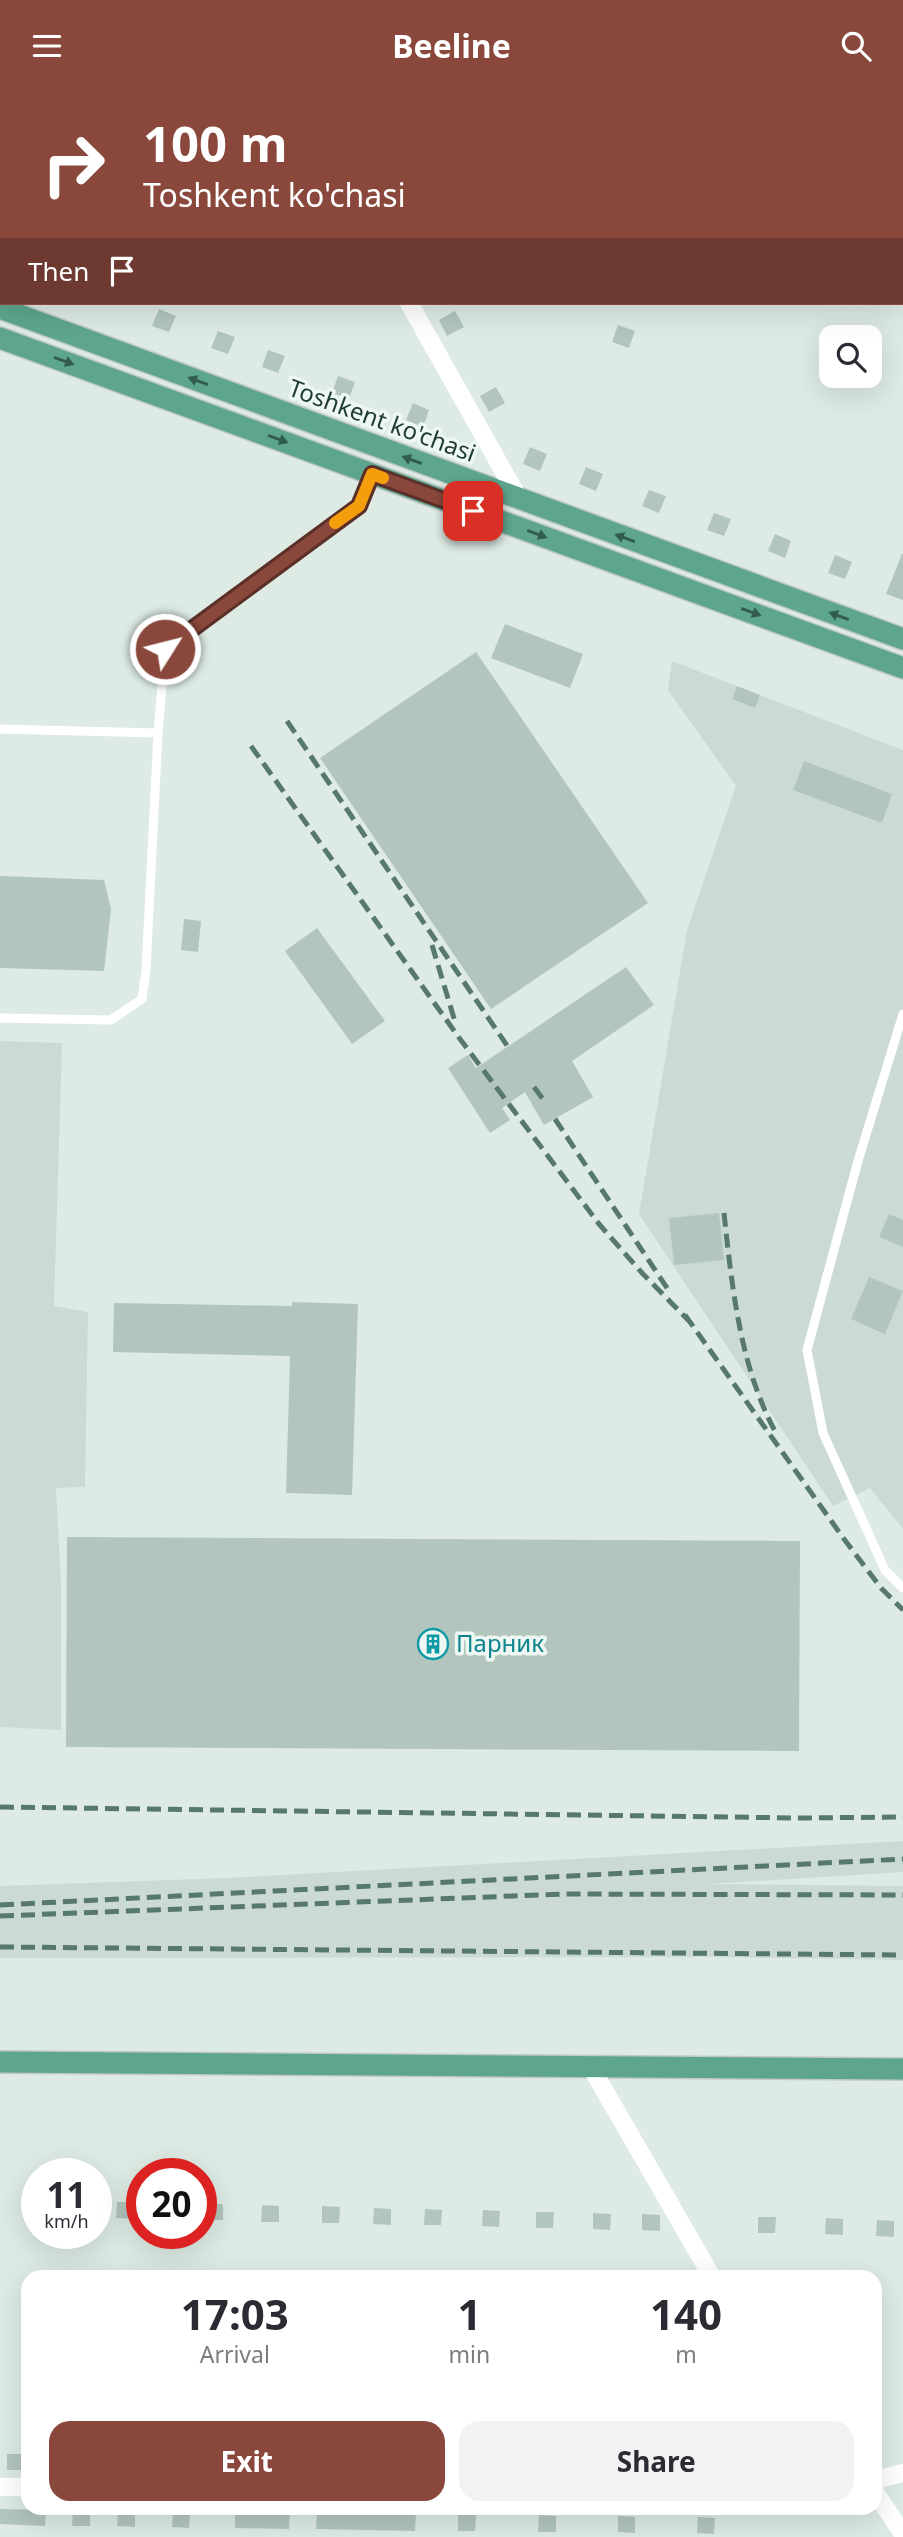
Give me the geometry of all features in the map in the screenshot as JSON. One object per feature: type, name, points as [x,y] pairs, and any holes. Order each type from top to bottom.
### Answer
[{"type":"main road","name":"Toshkent ko'chasi","points":[[0,308],[903,639]]},
{"type":"main road","points":[[0,338],[903,668]]},
{"type":"main road","points":[[0,2062],[903,2069]]},
{"type":"street","points":[[411,305],[519,499]]},
{"type":"street","points":[[591,2067],[708,2270]]},
{"type":"street","points":[[882,2478],[903,2473]]},
{"type":"street","points":[[0,2487],[21,2487]]},
{"type":"street","points":[[882,2502],[903,2534]]},
{"type":"lane","points":[[0,1018],[111,1020],[142,999],[165,649],[359,506],[372,474]]},
{"type":"lane","points":[[0,729],[158,733]]},
{"type":"lane","points":[[903,1014],[834,1247],[807,1350],[823,1433],[885,1570],[903,1588]]},
{"type":"shaded area","points":[[672,661],[903,750],[903,1529],[870,1488],[833,1506],[639,1214],[687,930],[736,786],[668,690]]},
{"type":"shaded area","points":[[0,1041],[62,1043],[54,1306],[88,1312],[85,1487],[56,1488],[61,1584],[61,1730],[0,1727]]},
{"type":"shaded area","points":[[903,1841],[903,1872],[708,1884],[903,1886],[903,1960],[717,1957],[0,1958],[0,1886],[228,1878]]},
{"type":"building","points":[[159,309],[176,316],[169,332],[152,326]]},
{"type":"building","points":[[455,311],[464,327],[447,336],[439,320]]},
{"type":"building","points":[[618,325],[635,331],[629,348],[612,342]]},
{"type":"building","points":[[218,331],[235,337],[228,354],[211,348]]},
{"type":"building","points":[[268,350],[285,356],[278,373],[262,367]]},
{"type":"building","points":[[338,376],[355,382],[349,399],[332,393]]},
{"type":"building","points":[[496,387],[505,403],[489,412],[480,396]]},
{"type":"building","points":[[413,403],[429,410],[423,427],[406,420]]},
{"type":"building","points":[[530,447],[547,454],[540,471],[523,464]]},
{"type":"building","points":[[586,467],[603,474],[596,491],[579,484]]},
{"type":"building","points":[[649,490],[666,496],[659,513],[642,506]]},
{"type":"building","points":[[714,513],[731,519],[724,536],[707,530]]},
{"type":"building","points":[[775,534],[791,541],[785,558],[768,551]]},
{"type":"building","points":[[903,554],[903,600],[886,594]]},
{"type":"building","points":[[835,555],[852,562],[845,579],[828,573]]},
{"type":"building","points":[[505,624],[583,654],[570,688],[491,658]]},
{"type":"building","points":[[476,652],[648,903],[491,1009],[320,758]]},
{"type":"building","points":[[737,686],[760,695],[755,708],[732,699]]},
{"type":"building","points":[[804,761],[892,794],[882,823],[793,790]]},
{"type":"building","points":[[0,876],[104,880],[111,909],[104,971],[0,968]]},
{"type":"building","points":[[184,919],[201,921],[198,952],[181,950]]},
{"type":"building","points":[[317,928],[385,1021],[352,1044],[285,951]]},
{"type":"building","points":[[626,967],[654,1005],[572,1061],[593,1097],[544,1125],[525,1092],[502,1108],[510,1120],[490,1133],[448,1068],[468,1055],[476,1068]]},
{"type":"building","points":[[719,1213],[724,1260],[674,1265],[669,1218]]},
{"type":"building","points":[[889,1214],[903,1220],[903,1247],[879,1237]]},
{"type":"building","points":[[869,1277],[903,1291],[885,1334],[851,1319]]},
{"type":"building","points":[[292,1302],[358,1304],[352,1495],[286,1493],[290,1356],[113,1352],[114,1303],[292,1306]]},
{"type":"building","name":"Парник","points":[[67,1537],[800,1541],[799,1751],[66,1747]]},
{"type":"building","points":[[117,2202],[126,2202],[126,2219],[116,2218]]},
{"type":"building","points":[[217,2204],[223,2204],[223,2220],[217,2220]]},
{"type":"building","points":[[262,2205],[279,2206],[279,2222],[261,2222]]},
{"type":"building","points":[[322,2206],[340,2207],[339,2223],[322,2223]]},
{"type":"building","points":[[374,2208],[391,2209],[391,2225],[373,2224]]},
{"type":"building","points":[[425,2209],[442,2210],[441,2225],[424,2225]]},
{"type":"building","points":[[483,2210],[500,2211],[499,2227],[482,2226]]},
{"type":"building","points":[[536,2212],[554,2212],[553,2228],[536,2228]]},
{"type":"building","points":[[593,2213],[611,2214],[610,2230],[593,2229]]},
{"type":"building","points":[[642,2214],[660,2215],[660,2231],[642,2230]]},
{"type":"building","points":[[758,2217],[776,2217],[775,2233],[758,2233]]},
{"type":"building","points":[[826,2218],[843,2219],[843,2235],[825,2234]]},
{"type":"building","points":[[877,2220],[894,2221],[894,2237],[876,2236]]},
{"type":"building","points":[[7,2454],[21,2454],[21,2470],[7,2470]]},
{"type":"building","points":[[0,2509],[21,2509],[21,2515],[46,2515],[45,2526],[0,2524]]},
{"type":"building","points":[[73,2515],[90,2515],[90,2526],[72,2526]]},
{"type":"building","points":[[118,2515],[135,2515],[135,2527],[117,2526]]},
{"type":"building","points":[[173,2515],[190,2515],[189,2528],[172,2527]]},
{"type":"building","points":[[235,2515],[290,2515],[289,2529],[235,2528]]},
{"type":"building","points":[[317,2515],[416,2515],[415,2531],[316,2529]]},
{"type":"building","points":[[458,2515],[476,2515],[475,2531],[458,2531]]},
{"type":"building","points":[[539,2515],[556,2516],[556,2532],[538,2532]]},
{"type":"building","points":[[618,2516],[635,2517],[635,2533],[618,2532]]},
{"type":"building","points":[[698,2517],[715,2518],[714,2534],[697,2533]]},
{"type":"railway","points":[[287,721],[508,1047]]},
{"type":"railway","points":[[251,746],[460,1039],[599,1224],[689,1321]]},
{"type":"railway","points":[[432,945],[456,1025]]},
{"type":"railway","points":[[534,1087],[543,1099]]},
{"type":"railway","points":[[555,1119],[669,1291]]},
{"type":"railway","points":[[724,1213],[734,1298],[746,1354],[764,1408],[776,1433]]},
{"type":"railway","points":[[685,1315],[844,1539],[881,1588],[903,1610]]},
{"type":"railway","points":[[0,1807],[799,1818],[903,1817]]},
{"type":"railway","points":[[0,1905],[903,1859]]},
{"type":"railway","points":[[0,1916],[564,1894],[903,1895]]},
{"type":"railway","points":[[0,1947],[903,1955]]},
{"type":"slow traffic","points":[[335,523],[359,506],[372,474],[383,478]]},
{"type":"place","name":"Парник","points":[[433,1644]]},
{"type":"route","points":[[165,649],[359,506],[372,474],[473,511]]}]
